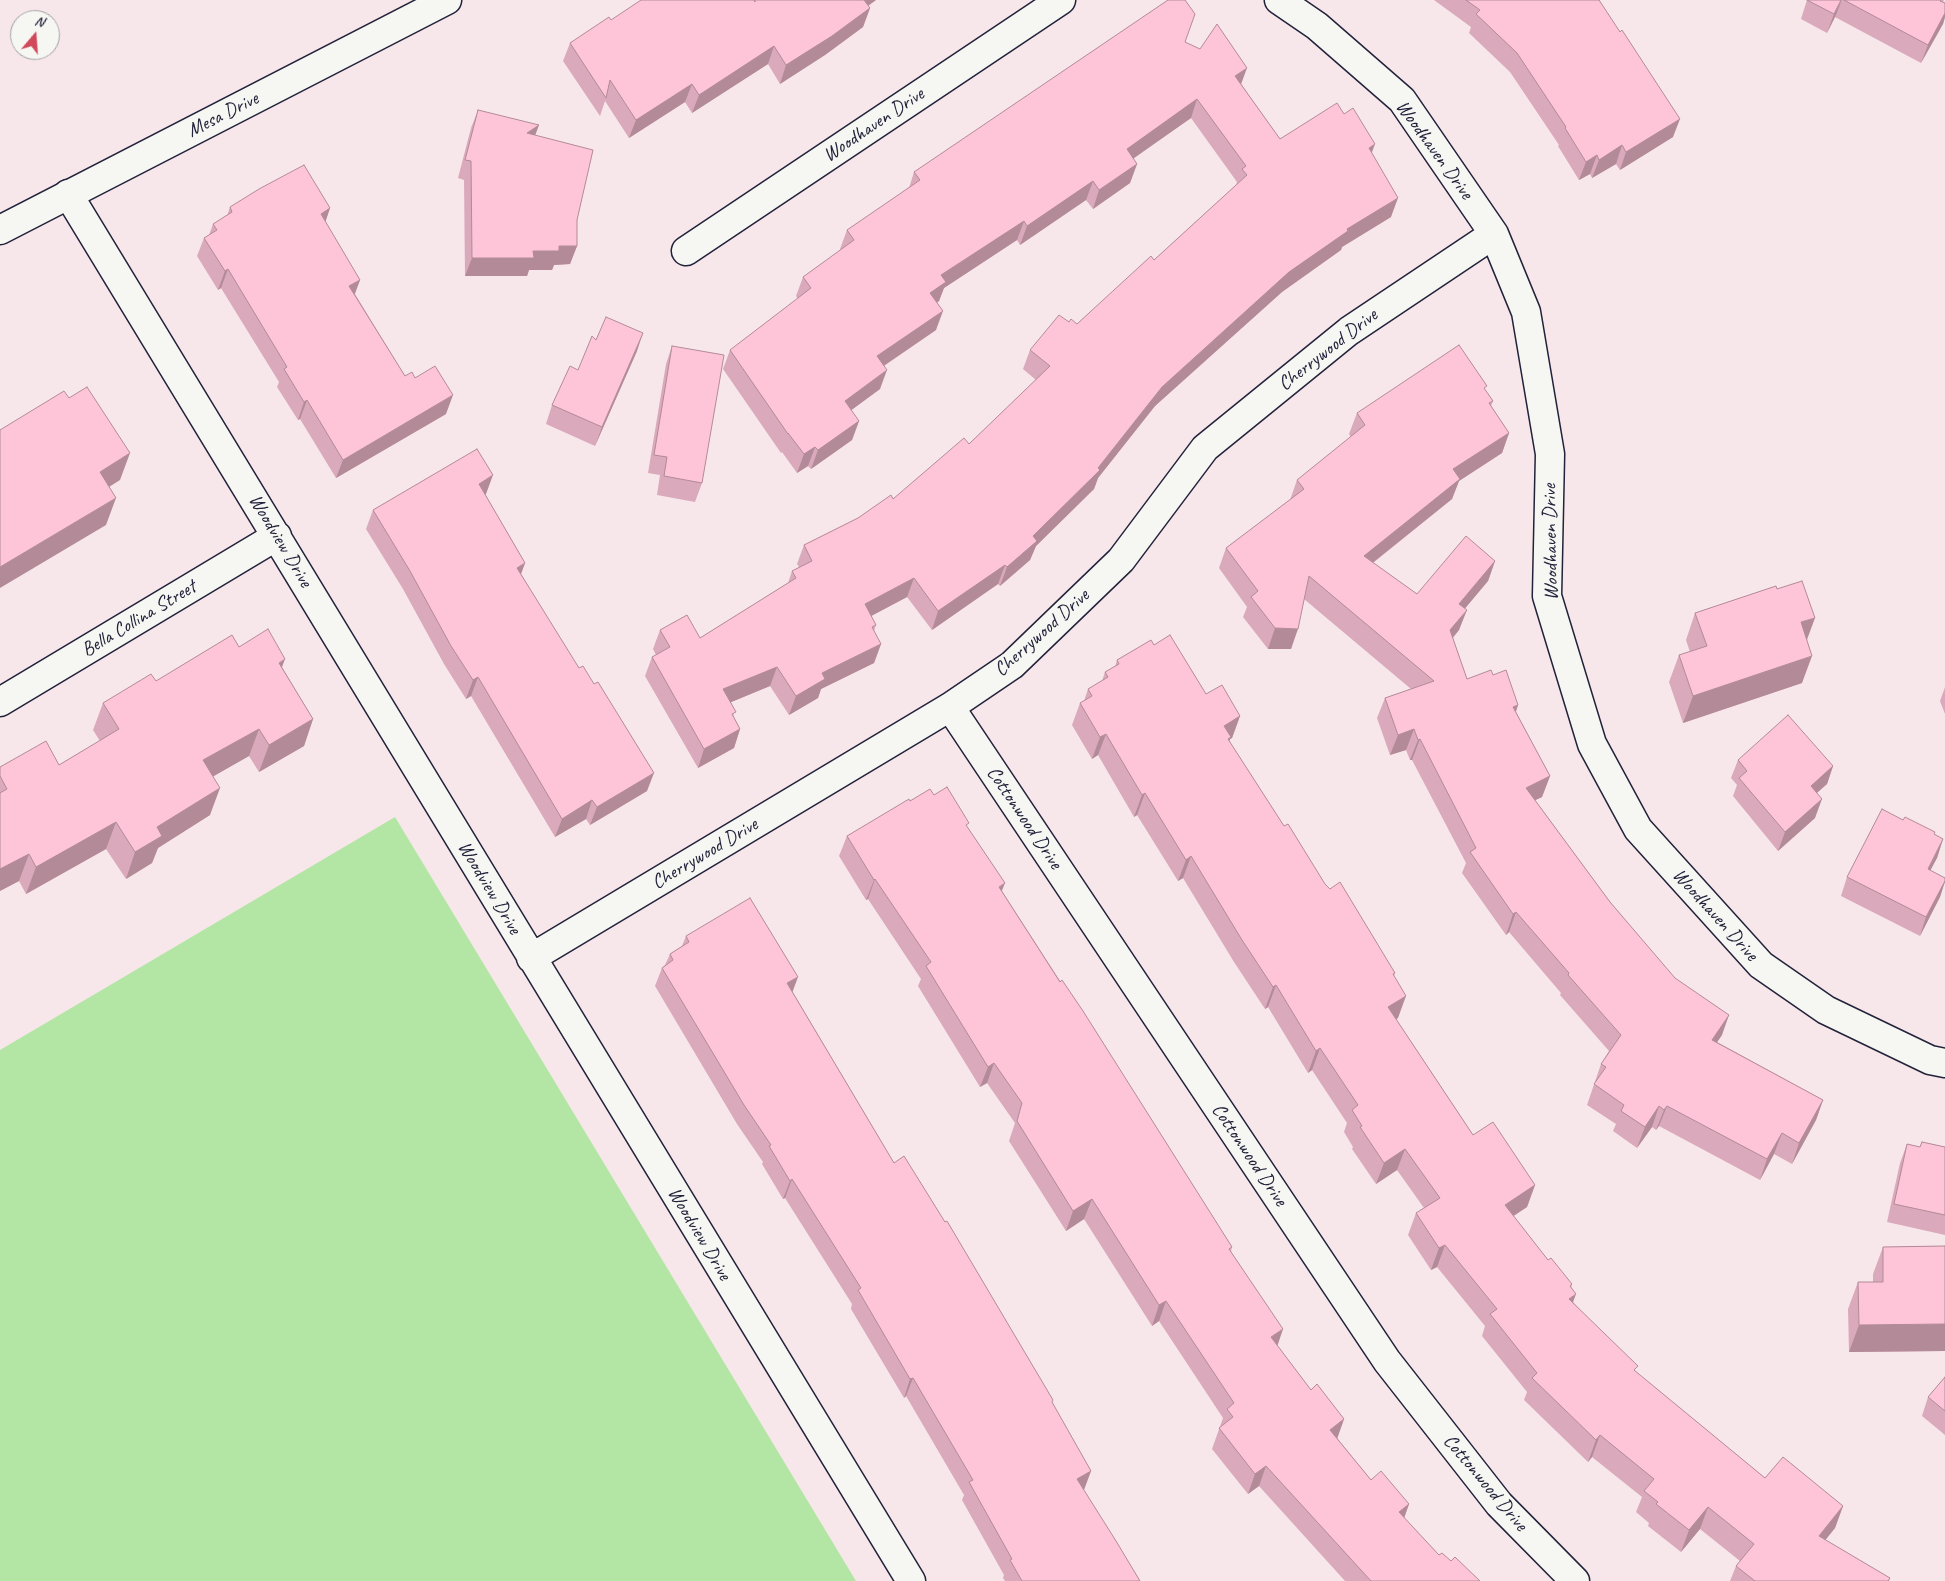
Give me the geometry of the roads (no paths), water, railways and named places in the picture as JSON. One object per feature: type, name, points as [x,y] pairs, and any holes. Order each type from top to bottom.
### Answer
[{"type":"street","name":"Mesa Drive","points":[[0,230],[447,0]]},
{"type":"street","name":"Woodhaven Drive","points":[[686,251],[1061,0]]},
{"type":"street","name":"Woodhaven Drive","points":[[1279,0],[1317,26],[1402,100],[1494,234],[1526,312],[1550,454],[1547,596],[1592,744],[1638,829],[1761,966],[1826,1010],[1930,1060],[1945,1063]]},
{"type":"street","name":"Woodview Drive","points":[[68,194],[278,536],[531,958],[911,1581]]},
{"type":"street","name":"Cherrywood Drive","points":[[531,958],[950,708],[1012,665],[1121,560],[1205,448],[1348,331],[1494,234]]},
{"type":"street","name":"Bella Collina Street","points":[[0,702],[278,536]]},
{"type":"street","name":"Cottonwood Drive","points":[[950,708],[1387,1361],[1498,1504],[1575,1581]]}]
